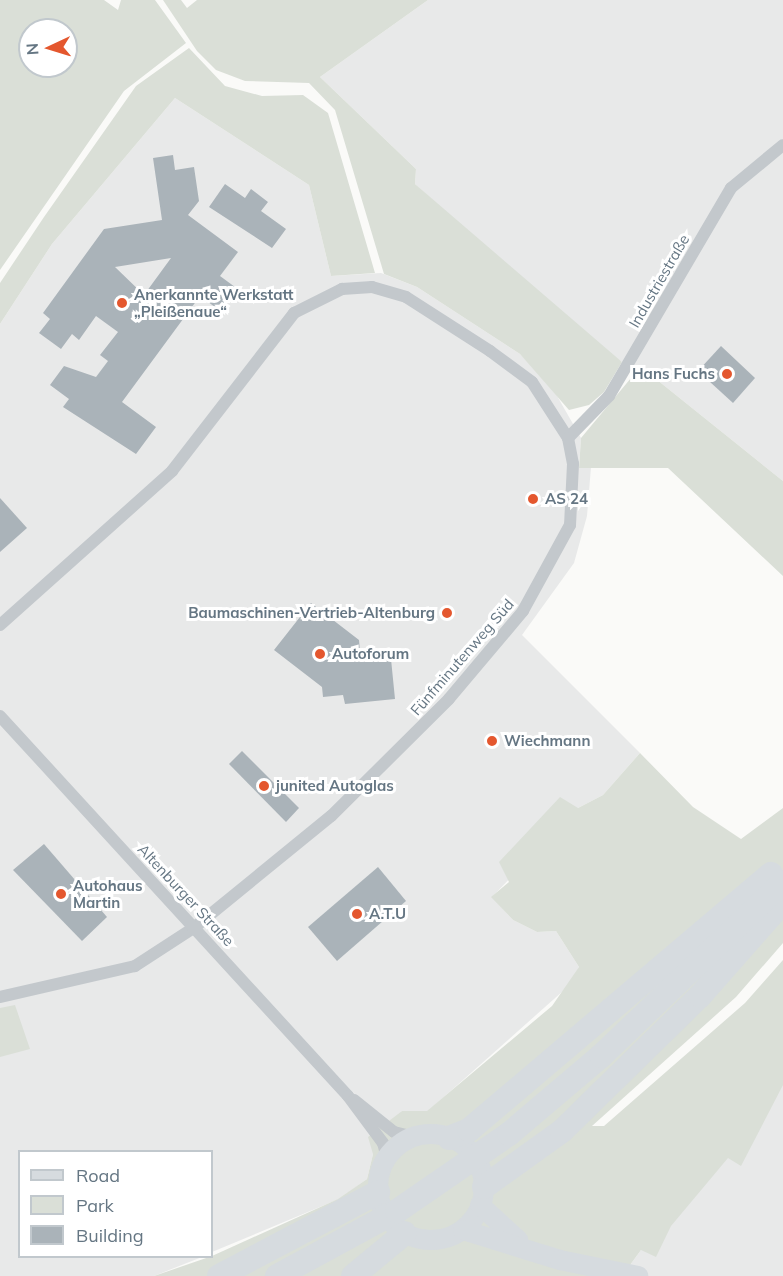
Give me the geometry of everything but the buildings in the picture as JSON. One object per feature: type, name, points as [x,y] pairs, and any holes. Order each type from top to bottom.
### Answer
[{"type":"highway","points":[[450,1138],[469,1130],[783,866]]},
{"type":"highway","points":[[277,1276],[357,1235],[509,1134],[601,1056],[783,882]]},
{"type":"highway","points":[[482,1196],[562,1131],[700,996],[783,902]]},
{"type":"highway","points":[[219,1276],[378,1192]]},
{"type":"highway","points":[[353,1276],[405,1233]]},
{"type":"main road","points":[[536,1252],[497,1225],[482,1196],[477,1162],[450,1138],[414,1137],[387,1158],[378,1192],[389,1220],[405,1233],[434,1240],[463,1230],[536,1252],[638,1276]]},
{"type":"main road","points":[[463,1230],[482,1196]]},
{"type":"street","name":"Industriestraße","points":[[568,438],[609,396],[731,188],[783,145]]},
{"type":"street","name":"Fünfminutenweg Süd","points":[[0,625],[172,471],[294,313],[342,289],[372,287],[406,297],[480,345],[532,382],[568,438],[573,464],[570,525],[523,611],[449,699],[331,816],[195,927],[135,966],[0,997]]},
{"type":"street","name":"Altenburger Straße","points":[[0,716],[348,1096],[383,1143],[387,1158]]},
{"type":"street","name":"Altenburger Straße","points":[[348,1096],[394,1132],[414,1137]]},
{"type":"shaded area","points":[[428,0],[783,0],[783,481],[651,375],[636,372],[608,352],[472,236],[415,184],[416,169],[320,77]]},
{"type":"shaded area","points":[[175,98],[309,185],[331,276],[381,273],[417,287],[520,354],[548,380],[581,438],[579,467],[591,467],[587,516],[574,563],[522,635],[640,753],[603,795],[578,808],[492,897],[513,920],[537,932],[556,931],[579,967],[572,983],[427,1112],[402,1111],[373,1154],[367,1179],[339,1199],[213,1252],[213,1150],[18,1150],[18,1258],[199,1258],[154,1276],[0,1276],[0,324],[52,244]]},
{"type":"shaded area","points":[[783,1064],[783,1276],[622,1276],[641,1250]]},
{"type":"green space","points":[[0,0],[104,0],[118,10],[121,0],[155,0],[186,43],[124,91],[0,270]]},
{"type":"green space","points":[[163,0],[181,0],[187,8],[197,0],[428,0],[320,77],[416,169],[415,184],[622,362],[604,392],[589,405],[569,410],[520,354],[417,287],[384,274],[335,110],[309,83],[245,81],[216,70],[197,51]]},
{"type":"green space","points":[[189,48],[225,86],[262,96],[303,95],[328,113],[375,273],[331,276],[309,185],[175,98],[52,244],[0,324],[0,283],[44,217],[136,86]]},
{"type":"green space","points":[[636,372],[651,375],[783,481],[783,576],[668,468],[579,468],[581,438]]},
{"type":"green space","points":[[640,753],[693,807],[741,839],[783,808],[783,943],[736,997],[592,1126],[604,1126],[745,1003],[783,960],[783,1085],[741,1166],[728,1158],[671,1226],[656,1257],[641,1250],[622,1276],[154,1276],[206,1258],[213,1258],[213,1256],[338,1199],[367,1179],[373,1154],[368,1137],[402,1111],[427,1111],[552,1006],[579,967],[556,931],[537,932],[513,920],[491,897],[509,882],[499,862],[560,797],[578,808],[603,795]]},
{"type":"green space","points":[[15,1005],[30,1049],[0,1057],[0,1008]]},
{"type":"place","name":"Anerkannte Werkstatt „Pleißenaue“","points":[[122,303]]},
{"type":"place","name":"Hans Fuchs","points":[[727,374]]},
{"type":"place","name":"AS 24","points":[[533,499]]},
{"type":"place","name":"Baumaschinen-Vertrieb-Altenburg","points":[[447,613]]},
{"type":"place","name":"Autoforum","points":[[320,654]]},
{"type":"place","name":"Wiechmann","points":[[492,741]]},
{"type":"place","name":"junited Autoglas","points":[[264,786]]},
{"type":"place","name":"Autohaus Martin","points":[[61,894]]},
{"type":"place","name":"A.T.U","points":[[357,914]]}]
